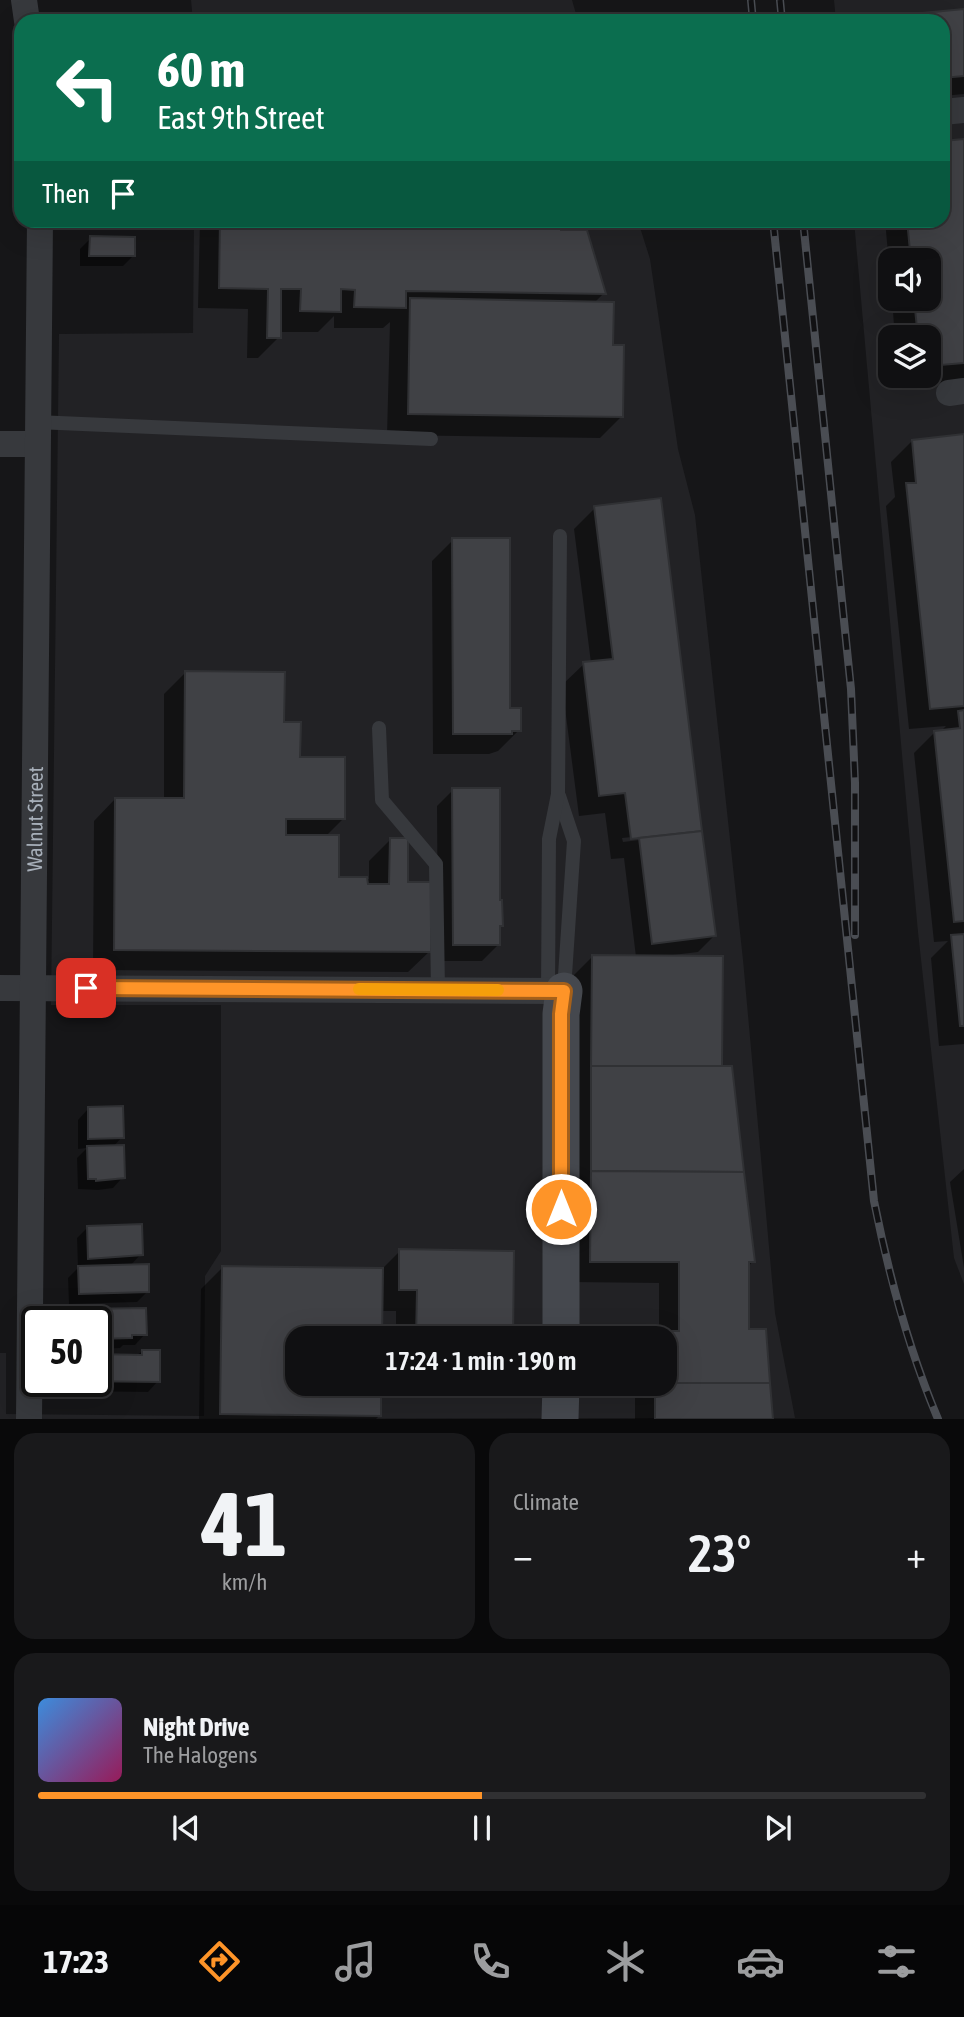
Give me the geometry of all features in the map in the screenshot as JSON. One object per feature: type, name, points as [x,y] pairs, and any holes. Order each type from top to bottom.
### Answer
[{"type":"main road","points":[[556,991],[561,1014],[561,1326]]},
{"type":"main road","points":[[560,1419],[561,1396]]},
{"type":"street","name":"Walnut Street","points":[[29,1419],[40,228]]},
{"type":"street","points":[[0,444],[36,433]]},
{"type":"street","points":[[0,988],[556,991]]},
{"type":"lane","points":[[36,433],[431,439]]},
{"type":"lane","points":[[556,991],[549,839],[558,794],[560,536]]},
{"type":"lane","points":[[379,728],[382,800],[436,864],[438,990]]},
{"type":"lane","points":[[556,991],[574,841],[558,794]]},
{"type":"shaded area","points":[[191,0],[572,0],[576,14],[192,14]]},
{"type":"shaded area","points":[[834,0],[964,0],[964,1284],[954,1258],[918,932],[855,228],[950,228],[950,14],[835,14]]},
{"type":"shaded area","points":[[194,228],[640,228],[650,259],[678,449],[695,515],[743,960],[775,1313],[795,1418],[0,1419],[0,1353],[6,1353],[6,1414],[204,1416],[205,1276],[221,1251],[221,1005],[51,1005],[59,334],[193,333]]},
{"type":"building","points":[[964,9],[964,76],[950,77],[950,14],[912,14]]},
{"type":"building","points":[[964,139],[964,363],[941,365],[941,325],[917,325],[915,311],[941,311],[941,248],[910,248],[908,228],[950,228],[950,140]]},
{"type":"building","points":[[220,228],[561,228],[587,230],[606,294],[406,291],[406,308],[354,307],[355,290],[341,289],[341,312],[300,311],[301,289],[281,289],[281,338],[267,338],[268,289],[219,288]]},
{"type":"building","points":[[90,236],[135,237],[135,256],[89,256]]},
{"type":"building","points":[[410,298],[614,302],[613,345],[624,345],[623,417],[408,414]]},
{"type":"building","points":[[964,434],[964,706],[930,709],[906,483],[916,483],[912,440]]},
{"type":"building","points":[[661,498],[702,831],[631,839],[625,793],[599,796],[583,662],[613,659],[594,506]]},
{"type":"building","points":[[452,538],[510,538],[510,708],[521,708],[521,731],[512,731],[512,734],[453,734]]},
{"type":"building","points":[[185,671],[285,672],[284,722],[301,722],[300,757],[345,757],[345,819],[286,819],[286,835],[339,835],[339,877],[367,877],[368,884],[389,884],[390,838],[408,838],[408,882],[432,882],[431,952],[114,950],[115,798],[184,798]]},
{"type":"building","points":[[964,710],[964,921],[954,922],[934,731],[960,728],[958,711]]},
{"type":"building","points":[[452,788],[500,788],[500,900],[503,926],[500,926],[500,945],[453,945]]},
{"type":"building","points":[[702,831],[716,936],[652,944],[639,838]]},
{"type":"building","points":[[964,934],[964,1026],[960,1026],[951,935]]},
{"type":"building","points":[[592,955],[723,956],[722,1066],[591,1066]]},
{"type":"building","points":[[591,1066],[732,1066],[744,1172],[591,1171]]},
{"type":"building","points":[[123,1106],[124,1138],[88,1139],[88,1107]]},
{"type":"building","points":[[124,1145],[125,1178],[96,1181],[88,1179],[87,1146]]},
{"type":"building","points":[[591,1171],[744,1172],[755,1262],[749,1262],[749,1329],[766,1329],[770,1383],[677,1383],[679,1262],[590,1262]]},
{"type":"building","points":[[142,1224],[143,1255],[88,1259],[87,1226]]},
{"type":"building","points":[[399,1249],[514,1251],[513,1326],[416,1326],[417,1290],[399,1290]]},
{"type":"building","points":[[149,1264],[149,1292],[79,1294],[78,1266]]},
{"type":"building","points":[[222,1266],[383,1268],[382,1326],[285,1326],[285,1396],[381,1396],[381,1416],[220,1414]]},
{"type":"building","points":[[112,1308],[146,1308],[147,1335],[112,1339]]},
{"type":"building","points":[[142,1350],[160,1350],[160,1382],[112,1381],[112,1354],[142,1355]]},
{"type":"building","points":[[677,1383],[770,1383],[773,1419],[655,1419],[655,1396],[677,1396]]},
{"type":"railway","points":[[751,0],[752,14]]},
{"type":"railway","points":[[780,0],[781,14]]},
{"type":"railway","points":[[774,228],[874,1201],[900,1312],[938,1419]]},
{"type":"railway","points":[[804,228],[851,689],[855,783],[855,935]]},
{"type":"slow traffic","points":[[359,989],[498,990]]},
{"type":"route","points":[[86,988],[564,991],[561,1014],[561,1209]]}]
